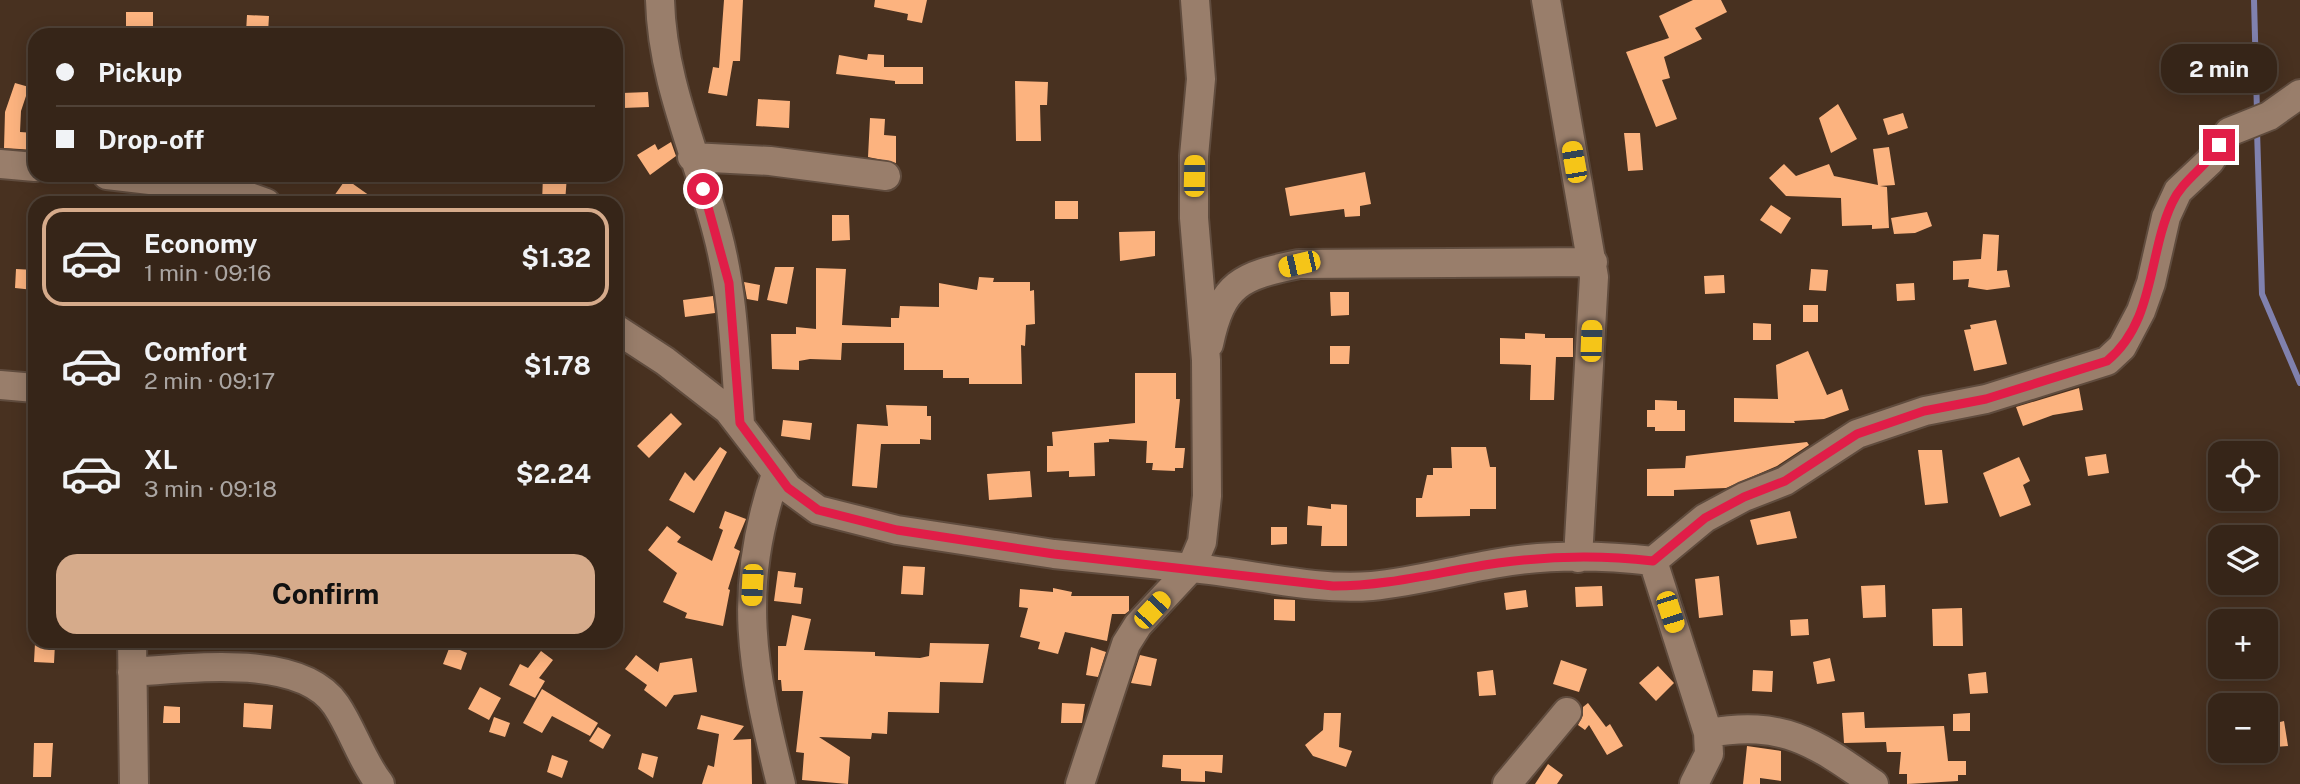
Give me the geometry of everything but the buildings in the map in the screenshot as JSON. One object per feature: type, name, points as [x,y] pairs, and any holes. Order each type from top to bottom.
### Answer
[{"type":"street","points":[[660,0],[666,60],[692,157],[717,232],[729,283],[740,423]]},
{"type":"street","points":[[1080,784],[1126,644],[1138,625],[1191,568],[1202,542],[1207,496],[1206,360],[1194,218],[1195,156],[1201,79],[1195,0]]},
{"type":"street","points":[[1546,0],[1593,262],[1578,558]]},
{"type":"street","points":[[623,334],[665,361],[740,423],[788,488],[818,510],[850,521],[1054,554],[1333,586],[1371,586],[1496,563],[1610,556],[1653,561],[1705,518],[1744,497],[1785,481],[1857,434],[1924,411],[1986,399],[2107,361],[2122,346],[2141,311],[2151,283],[2166,218],[2178,191],[2210,161],[2229,132],[2269,116],[2300,94]]},
{"type":"street","points":[[692,157],[770,161],[886,176]]},
{"type":"street","points":[[0,164],[28,166]]},
{"type":"street","points":[[168,182],[228,189],[247,196]]},
{"type":"street","points":[[1206,360],[1216,312],[1233,288],[1258,273],[1299,264],[1593,262]]},
{"type":"street","points":[[0,385],[28,387]]},
{"type":"street","points":[[776,474],[760,520],[751,605],[752,654],[759,696],[781,784]]},
{"type":"street","points":[[1653,561],[1708,733],[1709,754],[1694,784]]},
{"type":"street","points":[[132,648],[134,784]]},
{"type":"street","points":[[132,672],[259,668],[309,682],[335,703],[359,753],[380,784]]},
{"type":"street","points":[[1507,784],[1567,712]]},
{"type":"street","points":[[1708,733],[1760,728],[1794,735],[1874,784]]},
{"type":"waterway","points":[[2254,0],[2257,112]]},
{"type":"waterway","points":[[2257,130],[2262,294],[2300,383]]},
{"type":"route","points":[[703,189],[729,283],[740,423],[788,488],[818,510],[850,521],[897,530],[1054,554],[1333,586],[1371,586],[1496,563],[1536,559],[1610,556],[1653,561],[1705,518],[1744,497],[1785,481],[1857,434],[1924,411],[1986,399],[2107,361],[2122,346],[2141,311],[2151,283],[2166,218],[2178,191],[2193,174],[2210,161],[2219,145]]}]
